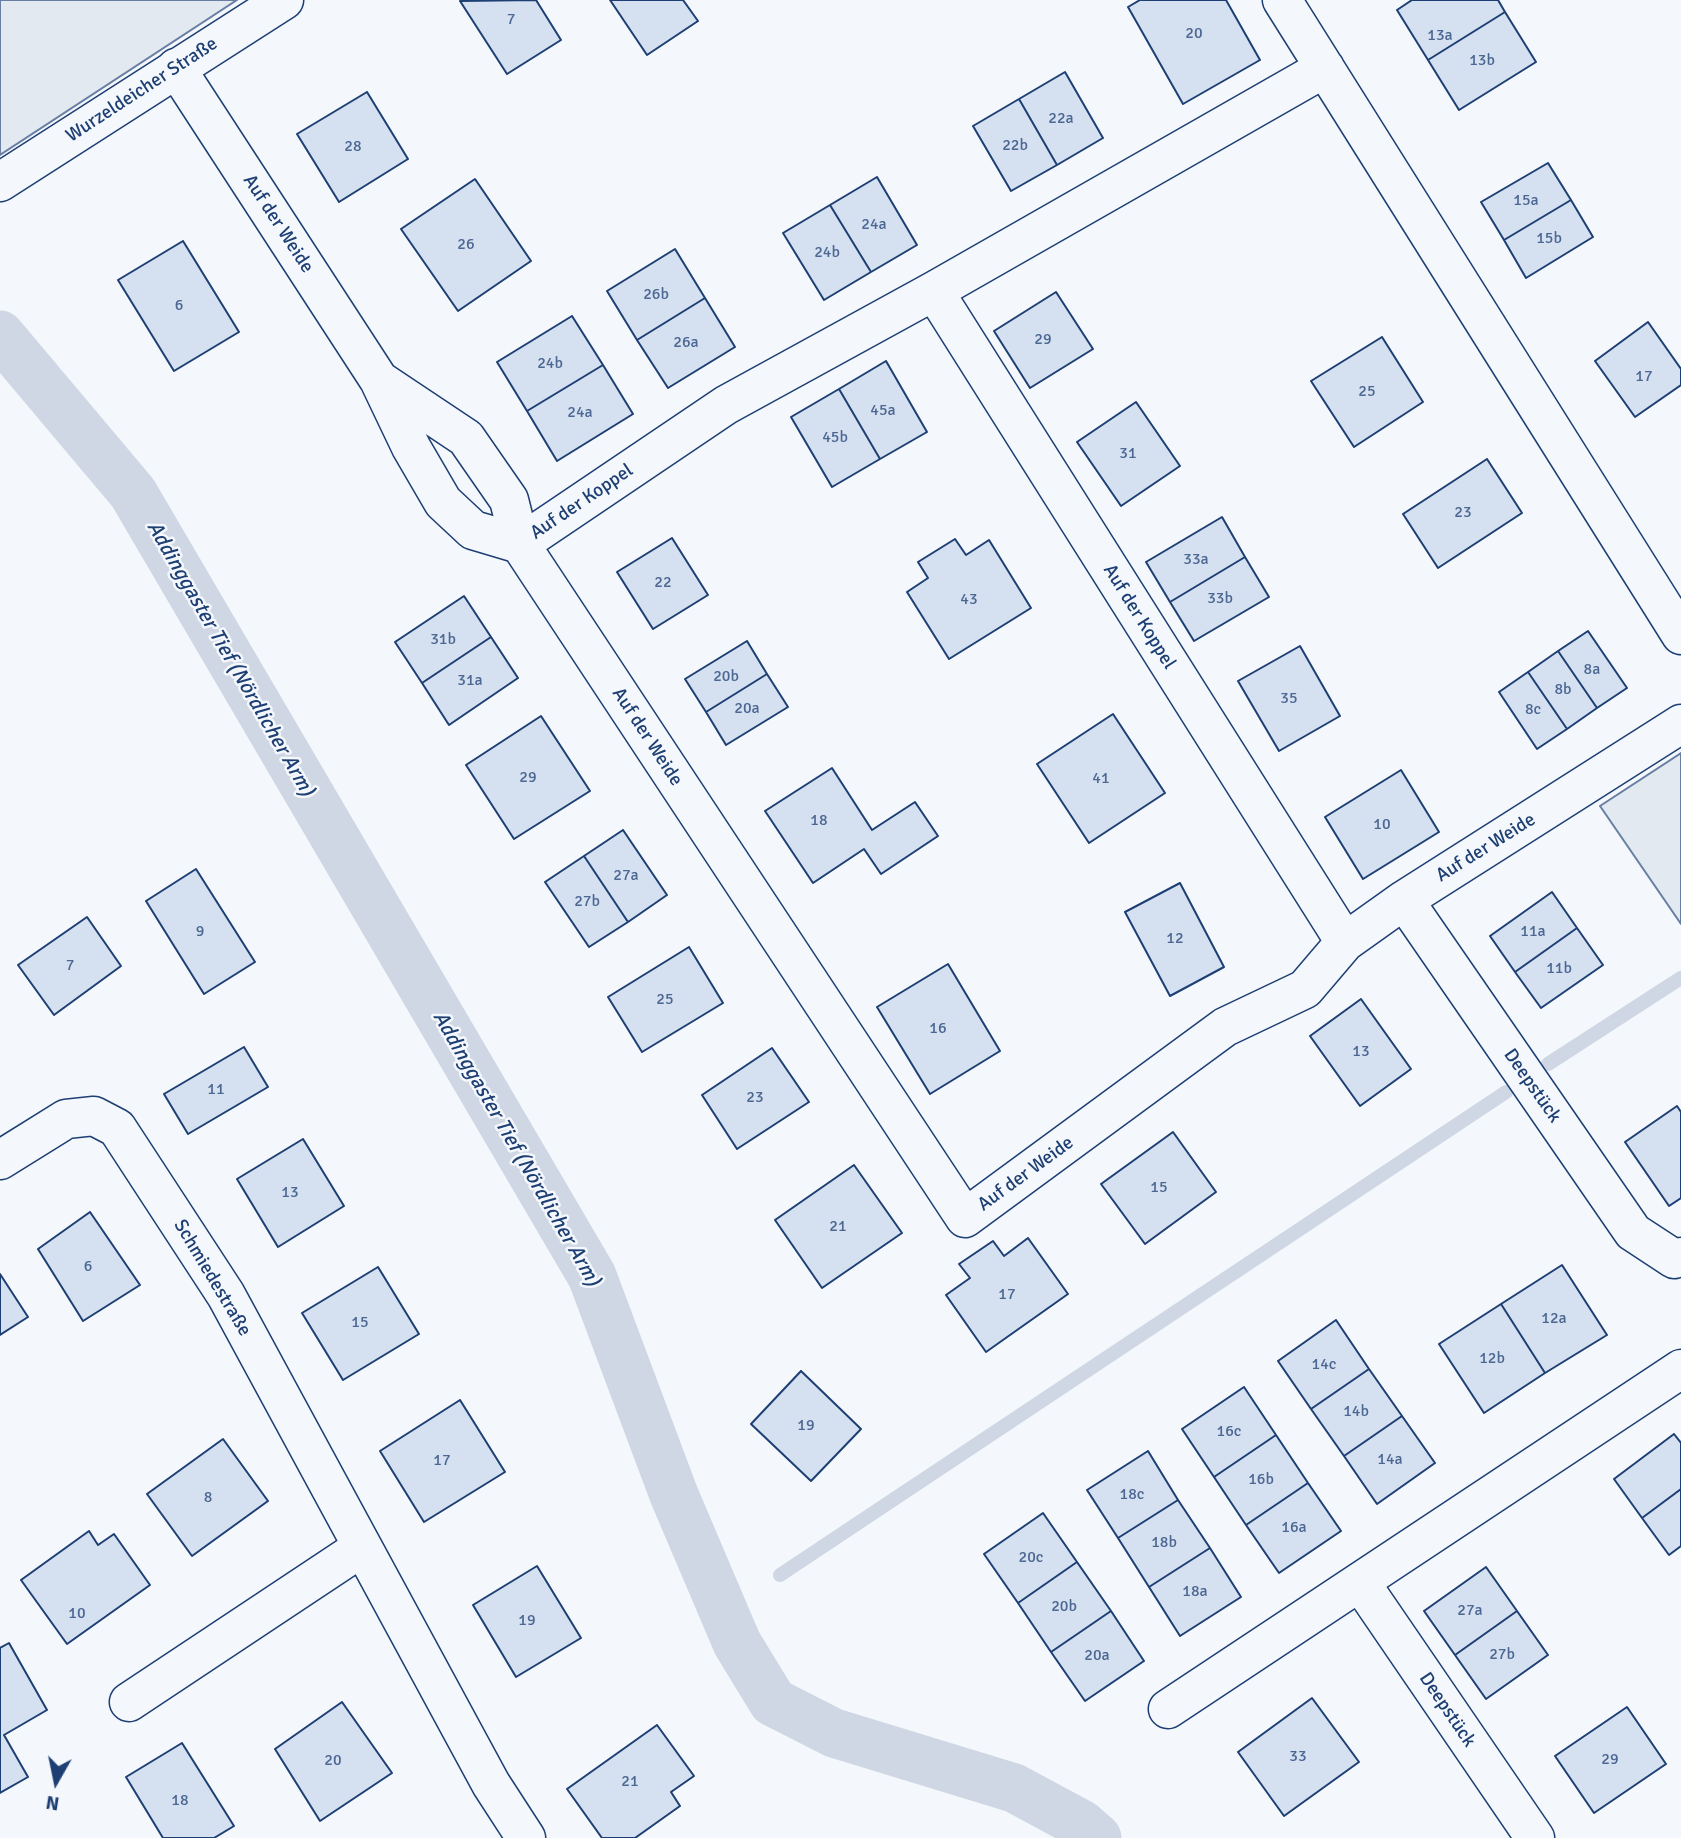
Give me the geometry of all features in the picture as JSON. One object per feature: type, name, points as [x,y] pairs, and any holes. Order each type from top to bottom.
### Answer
[{"type":"street","name":"Wurzeldeicher Straße","points":[[0,182],[284,0]]},
{"type":"street","points":[[1282,0],[1681,635]]},
{"type":"street","name":"Auf der Weide","points":[[176,68],[379,380],[411,447],[443,502],[473,530],[520,544]]},
{"type":"street","name":"Auf der Koppel","points":[[520,544],[726,405],[934,291],[1325,68]]},
{"type":"street","name":"Auf der Koppel","points":[[934,291],[1345,942]]},
{"type":"street","name":"Auf der Weide","points":[[379,380],[466,438],[509,500],[520,544],[965,1218],[1225,1027],[1305,989],[1345,942],[1404,901],[1681,724]]},
{"type":"street","name":"Deepstück","points":[[1404,901],[1633,1232],[1679,1261]]},
{"type":"street","name":"Schmiedestraße","points":[[0,1160],[66,1119],[94,1116],[117,1128],[226,1295],[491,1784],[526,1838]]},
{"type":"street","points":[[1168,1709],[1681,1369]]},
{"type":"street","points":[[129,1702],[361,1548]]},
{"type":"street","name":"Deepstück","points":[[1360,1582],[1535,1838]]},
{"type":"shaded area","points":[[0,0],[237,0],[0,155]]},
{"type":"shaded area","points":[[1681,753],[1681,924],[1600,806]]},
{"type":"building","points":[[536,0],[561,40],[507,74],[460,1]]},
{"type":"building","points":[[610,0],[683,0],[698,21],[647,55]]},
{"type":"building","points":[[1140,0],[1226,0],[1260,60],[1183,104],[1128,7]]},
{"type":"building","points":[[1412,0],[1498,0],[1505,12],[1428,60],[1397,10]]},
{"type":"building","points":[[1505,12],[1536,62],[1459,110],[1428,60]]},
{"type":"building","points":[[1065,72],[1103,138],[1057,165],[1019,99]]},
{"type":"building","points":[[367,92],[408,159],[339,202],[297,134]]},
{"type":"building","points":[[1019,99],[1057,165],[1011,191],[973,126]]},
{"type":"building","points":[[1548,163],[1571,200],[1504,240],[1481,202]]},
{"type":"building","points":[[877,177],[917,245],[871,272],[830,205]]},
{"type":"building","points":[[475,179],[531,261],[458,311],[401,229]]},
{"type":"building","points":[[1571,200],[1593,237],[1526,278],[1504,240]]},
{"type":"building","points":[[830,205],[871,272],[824,300],[783,233]]},
{"type":"building","points":[[183,241],[239,332],[174,371],[118,280]]},
{"type":"building","points":[[675,249],[705,298],[637,340],[607,291]]},
{"type":"building","points":[[1056,292],[1093,349],[1030,388],[994,331]]},
{"type":"building","points":[[705,298],[735,347],[668,388],[637,340]]},
{"type":"building","points":[[572,316],[603,365],[527,411],[497,362]]},
{"type":"building","points":[[1648,322],[1681,369],[1681,385],[1635,417],[1595,361]]},
{"type":"building","points":[[1382,337],[1423,402],[1354,447],[1311,381]]},
{"type":"building","points":[[886,361],[927,432],[880,459],[839,389]]},
{"type":"building","points":[[603,365],[633,414],[557,461],[527,411]]},
{"type":"building","points":[[839,389],[880,459],[832,487],[791,417]]},
{"type":"building","points":[[1136,402],[1180,466],[1121,506],[1077,442]]},
{"type":"building","points":[[1487,459],[1522,513],[1438,568],[1403,514]]},
{"type":"building","points":[[1222,517],[1245,557],[1170,602],[1146,562]]},
{"type":"building","points":[[672,538],[708,595],[653,629],[617,572]]},
{"type":"building","points":[[955,539],[966,555],[989,540],[1031,608],[949,659],[907,592],[928,578],[918,562]]},
{"type":"building","points":[[1245,557],[1269,597],[1194,641],[1170,602]]},
{"type":"building","points":[[464,596],[491,637],[422,683],[395,642]]},
{"type":"building","points":[[1588,631],[1627,688],[1597,708],[1558,651]]},
{"type":"building","points":[[491,637],[518,678],[449,725],[422,683]]},
{"type":"building","points":[[747,641],[767,674],[706,712],[685,679]]},
{"type":"building","points":[[1300,646],[1340,716],[1279,751],[1238,681]]},
{"type":"building","points":[[1558,651],[1597,708],[1567,729],[1528,672]]},
{"type":"building","points":[[1528,672],[1567,729],[1537,749],[1499,692]]},
{"type":"building","points":[[767,674],[788,707],[726,745],[706,712]]},
{"type":"building","points":[[1113,714],[1165,793],[1089,843],[1037,764]]},
{"type":"building","points":[[541,716],[590,791],[514,839],[466,765]]},
{"type":"building","points":[[832,768],[872,830],[915,802],[938,836],[881,874],[864,849],[813,883],[765,811]]},
{"type":"building","points":[[1401,770],[1439,832],[1363,879],[1325,817]]},
{"type":"building","points":[[623,830],[667,895],[628,922],[584,856]]},
{"type":"building","points":[[584,856],[628,922],[589,947],[545,882]]},
{"type":"building","points":[[196,869],[255,962],[204,994],[146,901]]},
{"type":"building","points":[[1180,883],[1224,967],[1170,996],[1125,912]]},
{"type":"building","points":[[1552,892],[1577,928],[1515,972],[1490,936]]},
{"type":"building","points":[[87,917],[121,966],[54,1015],[18,965]]},
{"type":"building","points":[[1577,928],[1603,965],[1541,1008],[1515,972]]},
{"type":"building","points":[[689,947],[723,1003],[642,1052],[608,997]]},
{"type":"building","points":[[948,964],[1000,1051],[930,1094],[877,1007]]},
{"type":"building","points":[[1361,999],[1411,1069],[1360,1106],[1310,1036]]},
{"type":"building","points":[[244,1047],[268,1087],[188,1134],[164,1094]]},
{"type":"building","points":[[772,1048],[809,1102],[737,1149],[702,1095]]},
{"type":"building","points":[[1677,1106],[1681,1112],[1681,1198],[1669,1206],[1625,1142]]},
{"type":"building","points":[[1173,1132],[1216,1192],[1145,1244],[1101,1184]]},
{"type":"building","points":[[303,1139],[344,1206],[278,1247],[237,1179]]},
{"type":"building","points":[[854,1165],[902,1233],[822,1288],[775,1220]]},
{"type":"building","points":[[90,1212],[140,1285],[83,1321],[38,1249]]},
{"type":"building","points":[[1028,1238],[1068,1294],[986,1352],[946,1295],[970,1278],[959,1264],[993,1241],[1004,1256]]},
{"type":"building","points":[[1562,1265],[1607,1335],[1545,1373],[1501,1304]]},
{"type":"building","points":[[378,1267],[419,1334],[343,1380],[302,1313]]},
{"type":"building","points":[[0,1274],[28,1317],[0,1335]]},
{"type":"building","points":[[1501,1304],[1545,1373],[1484,1413],[1439,1344]]},
{"type":"building","points":[[1336,1320],[1369,1369],[1311,1409],[1278,1361]]},
{"type":"building","points":[[1369,1369],[1402,1416],[1344,1456],[1311,1409]]},
{"type":"building","points":[[801,1371],[861,1429],[811,1481],[751,1424]]},
{"type":"building","points":[[1244,1387],[1276,1435],[1214,1477],[1182,1429]]},
{"type":"building","points":[[460,1400],[505,1472],[424,1522],[380,1451]]},
{"type":"building","points":[[1402,1416],[1435,1463],[1377,1504],[1344,1456]]},
{"type":"building","points":[[1674,1434],[1681,1443],[1681,1489],[1642,1518],[1614,1479]]},
{"type":"building","points":[[1276,1435],[1308,1483],[1246,1525],[1214,1477]]},
{"type":"building","points":[[223,1439],[268,1501],[192,1556],[147,1494]]},
{"type":"building","points":[[1148,1451],[1178,1500],[1118,1538],[1087,1490]]},
{"type":"building","points":[[1308,1483],[1341,1531],[1279,1573],[1246,1525]]},
{"type":"building","points":[[1681,1489],[1681,1546],[1669,1555],[1642,1518]]},
{"type":"building","points":[[1178,1500],[1210,1548],[1149,1587],[1118,1538]]},
{"type":"building","points":[[1043,1513],[1077,1562],[1018,1603],[984,1554]]},
{"type":"building","points":[[89,1531],[98,1545],[114,1534],[150,1585],[67,1644],[21,1580]]},
{"type":"building","points":[[1210,1548],[1241,1597],[1180,1636],[1149,1587]]},
{"type":"building","points":[[1077,1562],[1111,1611],[1051,1652],[1018,1603]]},
{"type":"building","points":[[537,1566],[581,1638],[516,1677],[473,1605]]},
{"type":"building","points":[[1486,1567],[1517,1611],[1455,1655],[1424,1611]]},
{"type":"building","points":[[1111,1611],[1144,1661],[1085,1701],[1051,1652]]},
{"type":"building","points":[[1517,1611],[1548,1655],[1486,1699],[1455,1655]]},
{"type":"building","points":[[9,1643],[47,1710],[4,1735],[28,1777],[0,1793],[0,1648]]},
{"type":"building","points":[[1312,1698],[1359,1762],[1284,1816],[1238,1752]]},
{"type":"building","points":[[342,1702],[392,1773],[320,1821],[275,1749]]},
{"type":"building","points":[[1627,1707],[1666,1764],[1594,1813],[1555,1756]]},
{"type":"building","points":[[657,1725],[694,1776],[671,1792],[680,1806],[635,1838],[602,1838],[567,1789]]},
{"type":"building","points":[[182,1743],[234,1826],[214,1838],[163,1838],[126,1777]]},
{"type":"waterway","name":"Addinggaster Tief (Nördlicher Arm)","points":[[0,335],[133,493],[592,1276],[674,1495],[737,1643],[773,1702],[834,1733],[1014,1788],[1081,1824],[1097,1838]]},
{"type":"waterway","points":[[1548,1064],[1681,978]]},
{"type":"waterway","points":[[780,1575],[1506,1092]]}]
